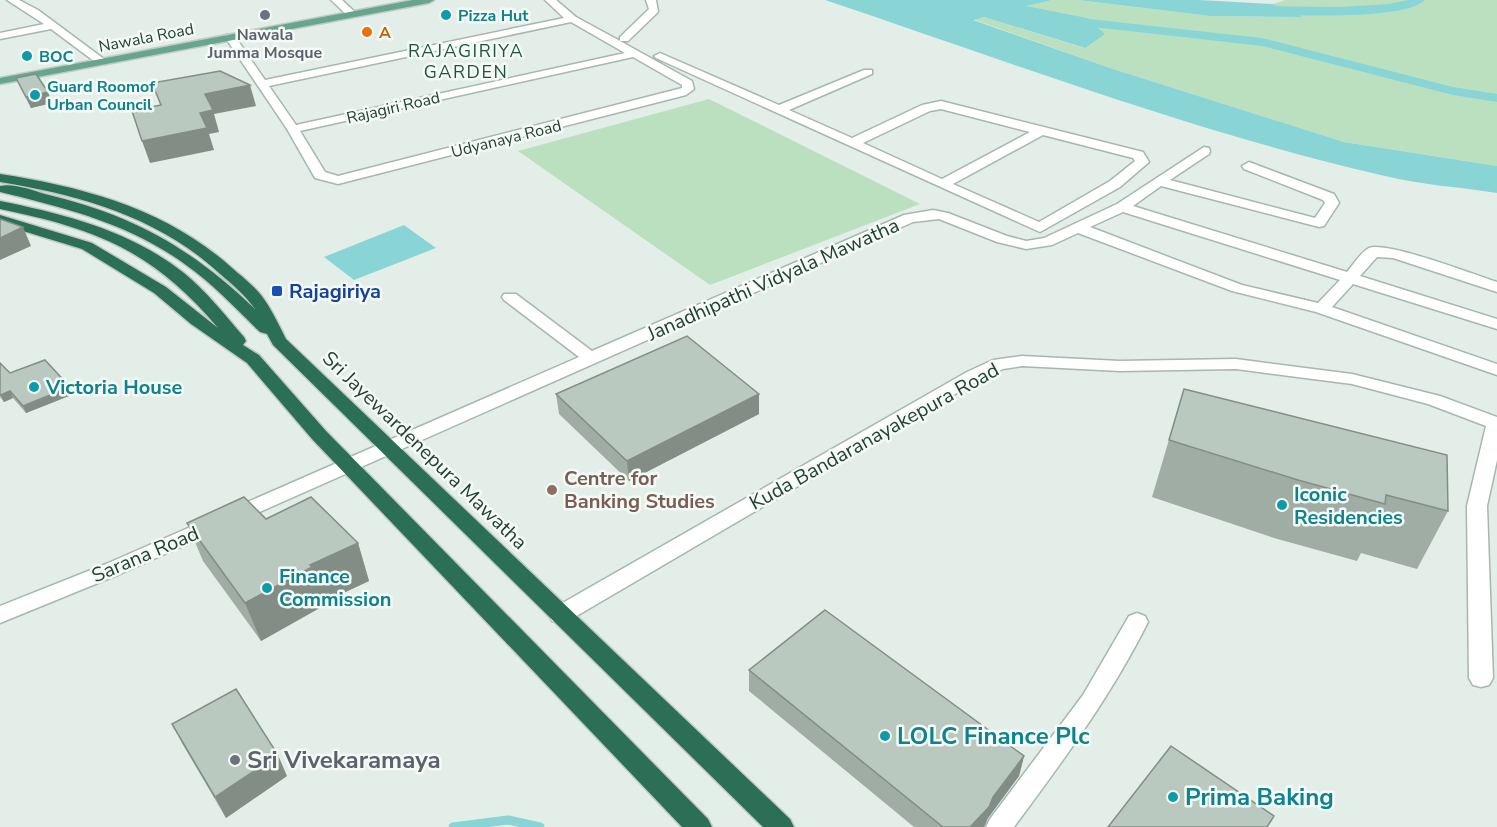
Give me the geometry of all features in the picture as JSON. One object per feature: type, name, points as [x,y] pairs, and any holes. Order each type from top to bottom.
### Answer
[{"type":"highway","name":"Sri Jayewardenepura Mawatha","points":[[0,179],[32,182],[105,201],[157,222],[209,253],[257,301],[279,341],[781,827]]},
{"type":"highway","points":[[0,188],[76,207],[125,224],[159,241],[202,269],[279,341]]},
{"type":"highway","points":[[0,205],[100,231],[156,260],[198,294],[319,435],[699,827]]},
{"type":"highway","points":[[0,219],[87,246],[160,290],[197,321],[253,359]]},
{"type":"main road","name":"Nawala Road","points":[[0,81],[429,0]]},
{"type":"main road","name":"Nawala Road","points":[[0,86],[45,73]]},
{"type":"street","points":[[12,0],[102,62]]},
{"type":"street","points":[[336,0],[352,14]]},
{"type":"street","name":"Udyanaya Road","points":[[230,37],[293,129],[320,175],[338,180],[682,93],[688,89],[688,83],[633,54],[618,40],[572,19],[550,0]]},
{"type":"street","points":[[651,0],[654,10],[618,40],[1040,228],[1115,184],[1142,162],[1138,154],[1120,148],[1041,131],[941,105],[926,108],[853,143]]},
{"type":"street","points":[[263,84],[572,19]]},
{"type":"street","points":[[0,36],[52,26]]},
{"type":"street","name":"Rajagiri Road","points":[[293,129],[633,54]]},
{"type":"street","points":[[778,110],[868,72]]},
{"type":"street","points":[[942,184],[1041,131]]},
{"type":"street","name":"Janadhipathi Vidyala Mawatha","points":[[388,448],[909,218],[933,214],[1002,239],[1026,244],[1047,242],[1122,207],[1204,151]]},
{"type":"street","points":[[1160,182],[1319,223],[1332,203],[1329,196],[1249,166]]},
{"type":"street","points":[[1122,207],[1497,324]]},
{"type":"street","points":[[1078,228],[1237,288],[1322,309],[1497,370]]},
{"type":"street","points":[[1322,309],[1373,252],[1378,251],[1395,254],[1497,287]]},
{"type":"street","points":[[510,297],[592,359]]},
{"type":"street","name":"Kuda Bandaranayakepura Road","points":[[560,615],[973,376],[999,364],[1022,361],[1120,366],[1236,364],[1352,379],[1434,400],[1496,423]]},
{"type":"street","points":[[1481,678],[1477,506],[1496,423]]},
{"type":"street","name":"Sarana Road","points":[[0,615],[113,569],[388,448]]},
{"type":"street","points":[[999,827],[1059,745],[1124,649],[1137,622]]},
{"type":"green space","points":[[1053,0],[1078,0],[1210,16],[1300,17],[1273,4],[1285,0],[1497,0],[1497,166],[1344,142],[1110,68],[972,19],[984,17],[1084,48],[1024,6]]},
{"type":"green space","points":[[709,99],[920,204],[710,285],[518,151]]},
{"type":"water","points":[[825,0],[1053,0],[1026,6],[1087,18],[1105,34],[1085,48],[984,17],[973,20],[1110,68],[1344,142],[1497,166],[1497,193],[1399,179],[1243,139],[1103,95]]},
{"type":"water","points":[[1078,0],[1199,0],[1273,4],[1302,17],[1210,16]]},
{"type":"water","points":[[404,225],[436,248],[354,280],[324,257]]},
{"type":"building","points":[[220,71],[250,85],[205,94],[213,110],[200,113],[207,128],[142,141],[132,111],[161,105],[152,83]]},
{"type":"building","points":[[36,74],[48,92],[26,97],[16,78]]},
{"type":"building","points":[[0,219],[23,227],[0,238]]},
{"type":"building","points":[[687,336],[759,394],[627,461],[556,394]]},
{"type":"building","name":"Victoria House","points":[[45,360],[70,387],[23,406],[10,391],[0,394],[0,363],[10,373]]},
{"type":"building","points":[[1184,389],[1447,455],[1448,511],[1386,495],[1385,504],[1169,440]]},
{"type":"building","points":[[244,497],[266,519],[311,497],[358,543],[310,565],[312,567],[245,603],[187,523]]},
{"type":"building","name":"LOLC Finance Plc","points":[[825,610],[1024,756],[993,797],[989,807],[970,827],[943,827],[749,670]]},
{"type":"building","name":"Sri Vivekaramaya","points":[[236,689],[278,755],[215,797],[172,724]]},
{"type":"building","points":[[1171,746],[1274,816],[1267,827],[1108,827]]},
{"type":"waterway","points":[[1257,10],[1366,10],[1407,5],[1419,0]]},
{"type":"waterway","points":[[1062,20],[1262,42],[1453,91],[1497,98]]},
{"type":"waterway","points":[[453,827],[508,820],[540,827]]},
{"type":"place","name":"Nawala Jumma Mosque","points":[[265,15]]},
{"type":"place","name":"Pizza Hut","points":[[446,15]]},
{"type":"place","name":"A","points":[[367,32]]},
{"type":"place","name":"BOC","points":[[27,56]]},
{"type":"place","name":"Guard Roomof Urban Council","points":[[35,95]]},
{"type":"place","name":"Rajagiriya","points":[[277,291]]},
{"type":"place","name":"Victoria House","points":[[34,387]]},
{"type":"place","name":"Centre for Banking Studies","points":[[552,490]]},
{"type":"place","name":"Iconic Residencies","points":[[1282,505]]},
{"type":"place","name":"Finance Commission","points":[[267,588]]},
{"type":"place","name":"LOLC Finance Plc","points":[[885,736]]},
{"type":"place","name":"Sri Vivekaramaya","points":[[235,760]]},
{"type":"place","name":"Prima Baking","points":[[1173,797]]},
{"type":"district","name":"RAJAGIRIYA GARDEN","points":[[466,61]]}]
